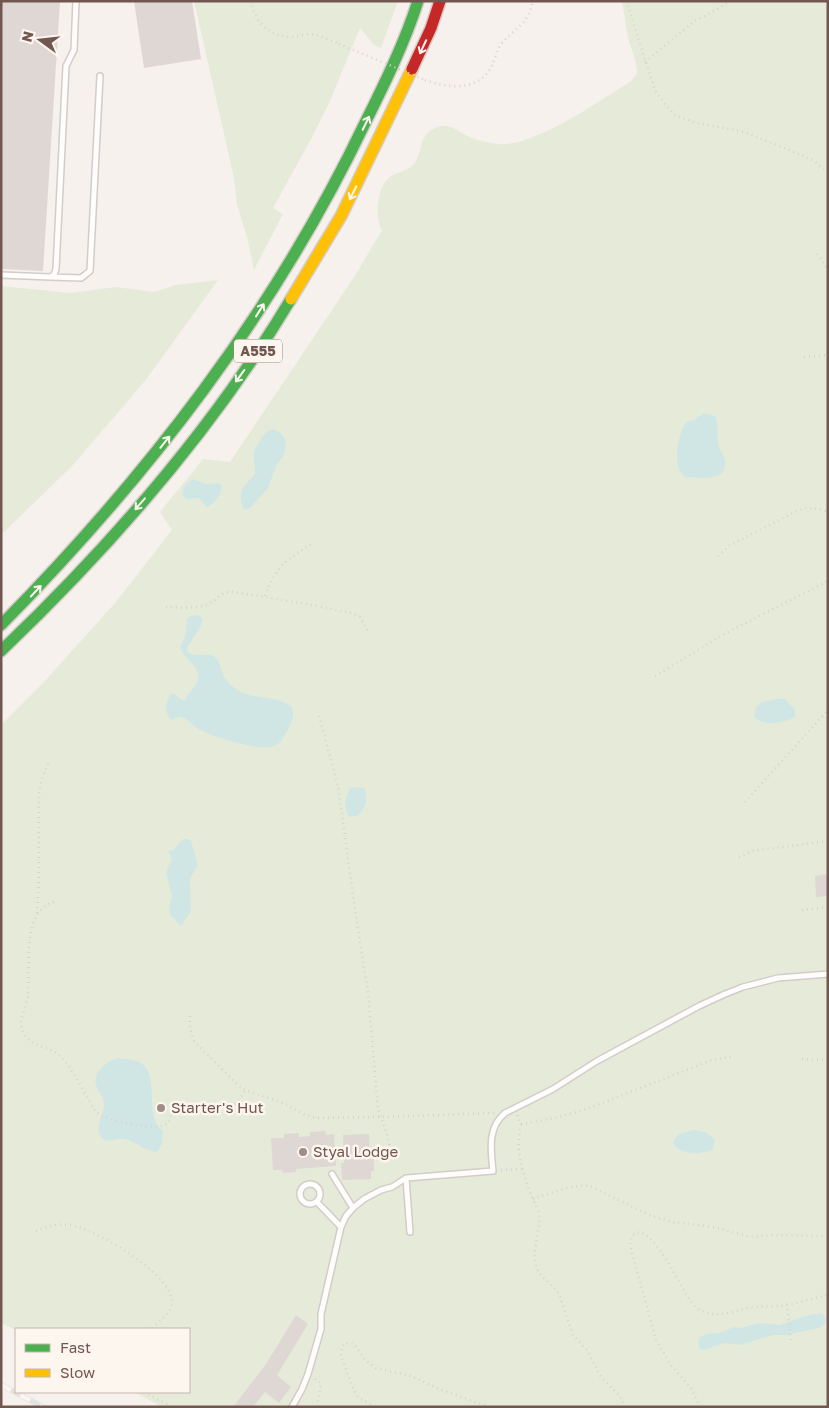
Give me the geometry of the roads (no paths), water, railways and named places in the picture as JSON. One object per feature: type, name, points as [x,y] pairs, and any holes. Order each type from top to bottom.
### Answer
[{"type":"highway","name":"A555","points":[[1,625],[78,546],[126,491],[175,430],[254,319],[322,207],[356,144],[380,93],[418,1]]},
{"type":"highway","name":"A555","points":[[1,651],[45,609],[92,559],[184,452],[270,334],[341,216],[399,98],[431,28],[440,1]]},
{"type":"lane","points":[[50,277],[54,274],[57,264],[66,66],[74,50],[76,1]]},
{"type":"lane","points":[[1,275],[81,278],[90,272],[100,76]]},
{"type":"lane","points":[[292,1407],[302,1390],[308,1374],[321,1329],[320,1314],[341,1227],[346,1216],[353,1208],[373,1194],[392,1187],[406,1178],[492,1171],[492,1131],[498,1118],[699,1006],[744,987],[778,978],[828,974]]},
{"type":"lane","points":[[332,1174],[353,1208]]},
{"type":"lane","points":[[406,1178],[410,1232]]},
{"type":"lane","points":[[308,1184],[317,1187],[320,1196],[317,1202],[311,1205],[304,1203],[300,1197],[303,1188],[308,1184]]},
{"type":"lane","points":[[317,1202],[341,1227]]},
{"type":"railway","points":[[1,1385],[15,1392]]},
{"type":"railway","points":[[16,1393],[43,1407]]},
{"type":"place","name":"Starter's Hut","points":[[161,1108]]},
{"type":"place","name":"Styal Lodge","points":[[303,1152]]}]
